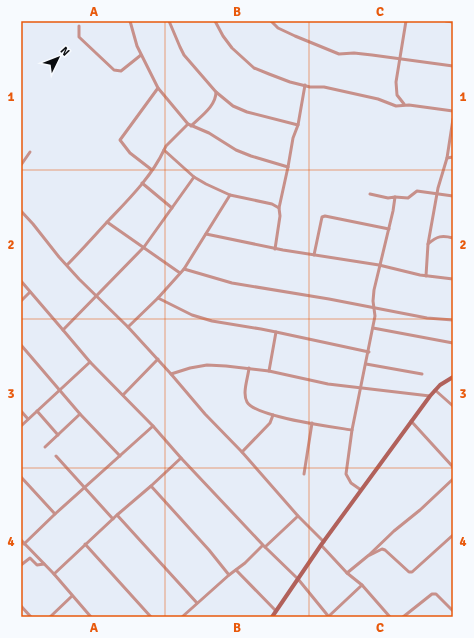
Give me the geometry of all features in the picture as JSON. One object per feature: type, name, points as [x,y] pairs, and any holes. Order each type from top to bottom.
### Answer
[{"type":"street","points":[[130,21],[134,38],[141,55],[158,88],[189,125],[210,133],[241,152],[288,167]]},
{"type":"street","points":[[169,21],[184,55],[216,92],[233,106],[247,112],[298,125]]},
{"type":"street","points":[[215,21],[223,36],[232,48],[254,68],[290,82],[324,87],[378,99],[396,106],[404,104],[453,111]]},
{"type":"street","points":[[271,21],[278,28],[339,54],[372,54],[453,66]]},
{"type":"street","points":[[404,104],[397,95],[396,88],[406,21]]},
{"type":"street","points":[[446,21],[453,22]]},
{"type":"street","points":[[79,26],[79,37],[114,70],[121,71],[141,55]]},
{"type":"street","points":[[275,248],[280,216],[279,208],[293,138],[298,125],[305,85]]},
{"type":"street","points":[[152,170],[130,152],[120,140],[158,88]]},
{"type":"street","points":[[67,265],[88,244],[142,183],[161,157],[166,146],[214,103],[216,92]]},
{"type":"street","points":[[426,276],[428,244],[437,195],[447,158],[453,119]]},
{"type":"street","points":[[164,150],[194,177],[230,195],[272,204],[279,208]]},
{"type":"street","points":[[21,165],[30,152]]},
{"type":"street","points":[[447,158],[453,157]]},
{"type":"street","points":[[63,330],[144,247],[194,177]]},
{"type":"street","points":[[142,183],[172,208]]},
{"type":"street","points":[[370,194],[388,198],[408,198],[417,191],[437,195],[453,196]]},
{"type":"street","points":[[128,327],[158,298],[184,269],[230,195]]},
{"type":"street","points":[[362,490],[351,483],[346,474],[352,430],[375,316],[373,296],[395,197]]},
{"type":"street","points":[[21,211],[67,265],[158,359],[205,414],[242,452],[347,573],[362,585],[390,617]]},
{"type":"street","points":[[314,255],[322,217],[325,216],[388,229]]},
{"type":"street","points":[[107,222],[180,273]]},
{"type":"street","points":[[206,234],[314,255],[379,265],[426,276],[453,279]]},
{"type":"street","points":[[428,244],[438,236],[453,238]]},
{"type":"street","points":[[184,269],[232,283],[329,298],[427,318],[453,320]]},
{"type":"street","points":[[21,281],[90,362],[153,426],[264,546],[298,579],[329,617],[362,585]]},
{"type":"street","points":[[21,301],[30,292]]},
{"type":"street","points":[[158,298],[192,314],[212,321],[261,329],[368,352]]},
{"type":"street","points":[[373,328],[453,343]]},
{"type":"street","points":[[269,372],[276,332]]},
{"type":"street","points":[[21,345],[80,414],[120,456]]},
{"type":"street","points":[[123,395],[158,359]]},
{"type":"street","points":[[21,426],[90,362]]},
{"type":"street","points":[[366,364],[422,374]]},
{"type":"street","points":[[171,374],[190,368],[207,365],[226,366],[249,368],[361,389],[430,396]]},
{"type":"street","points":[[249,368],[246,392],[247,403],[251,406],[273,415],[352,430]]},
{"type":"street","points":[[272,617],[411,421],[435,390],[452,377]]},
{"type":"street","points":[[435,390],[453,406]]},
{"type":"street","points":[[21,411],[28,419]]},
{"type":"street","points":[[37,411],[58,435]]},
{"type":"street","points":[[45,447],[80,414]]},
{"type":"street","points":[[242,452],[270,423],[273,415]]},
{"type":"street","points":[[411,421],[453,467]]},
{"type":"street","points":[[304,474],[312,423]]},
{"type":"street","points":[[24,544],[55,514],[86,488],[153,426]]},
{"type":"street","points":[[56,456],[113,519]]},
{"type":"street","points":[[54,574],[85,544],[181,458]]},
{"type":"street","points":[[21,477],[55,514]]},
{"type":"street","points":[[347,573],[420,510],[453,479]]},
{"type":"street","points":[[151,486],[230,575]]},
{"type":"street","points":[[117,515],[197,603]]},
{"type":"street","points":[[182,617],[298,516]]},
{"type":"street","points":[[369,555],[382,549],[385,550],[409,572],[412,572],[453,535]]},
{"type":"street","points":[[21,540],[54,574],[91,617]]},
{"type":"street","points":[[85,544],[151,617]]},
{"type":"street","points":[[21,565],[30,558],[37,565],[44,564]]},
{"type":"street","points":[[236,570],[276,611]]},
{"type":"street","points":[[403,617],[432,594],[436,594],[453,611]]},
{"type":"street","points":[[50,617],[72,596]]},
{"type":"street","points":[[21,606],[31,617]]}]
